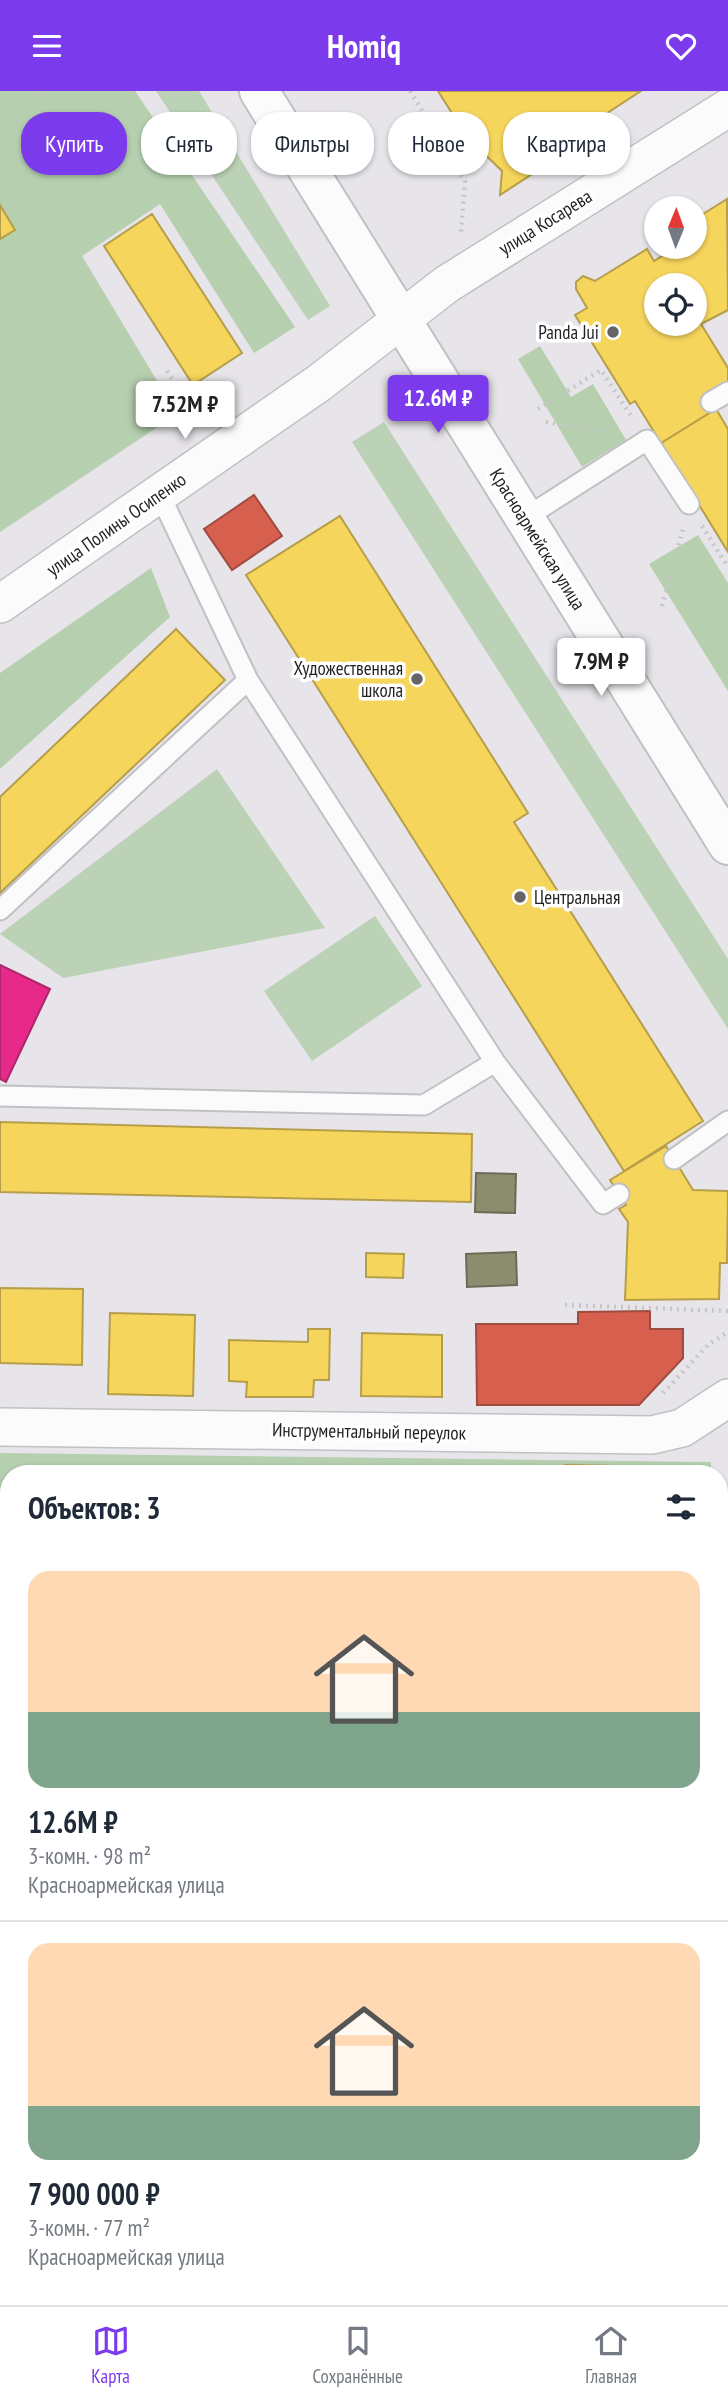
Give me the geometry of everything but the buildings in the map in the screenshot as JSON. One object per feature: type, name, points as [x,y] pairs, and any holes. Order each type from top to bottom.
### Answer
[{"type":"main road","name":"Красноармейская улица","points":[[259,91],[728,845]]},
{"type":"street","name":"улица Косарева","points":[[402,321],[447,284],[728,107]]},
{"type":"street","name":"улица Полины Осипенко","points":[[0,604],[319,383],[402,321]]},
{"type":"street","name":"Инструментальный переулок","points":[[0,1427],[652,1435],[681,1427],[728,1398]]},
{"type":"lane","points":[[525,518],[647,440],[689,504]]},
{"type":"lane","points":[[159,493],[248,680],[495,1062],[603,1204],[619,1194]]},
{"type":"lane","points":[[0,910],[248,680]]},
{"type":"lane","points":[[0,1096],[424,1105],[495,1062]]},
{"type":"lane","points":[[674,1159],[725,1131]]},
{"type":"path","points":[[38,112],[44,91]]},
{"type":"path","points":[[410,91],[466,182],[460,242]]},
{"type":"path","points":[[167,370],[199,418]]},
{"type":"path","points":[[538,409],[601,370],[647,440]]},
{"type":"path","points":[[546,422],[647,440]]},
{"type":"path","points":[[689,504],[728,567]]},
{"type":"path","points":[[662,606],[689,504]]},
{"type":"path","points":[[565,1305],[728,1311]]},
{"type":"green space","points":[[0,91],[135,91],[149,112],[141,112],[141,175],[192,175],[295,327],[254,353],[160,204],[82,256],[177,414],[0,532]]},
{"type":"green space","points":[[156,91],[199,91],[212,112],[170,112]]},
{"type":"green space","points":[[237,153],[330,306],[308,320],[212,175],[237,175]]},
{"type":"green space","points":[[540,346],[571,397],[593,384],[626,440],[582,467],[518,359]]},
{"type":"green space","points":[[384,422],[728,959],[728,1029],[352,442]]},
{"type":"green space","points":[[698,535],[728,583],[728,691],[649,564]]},
{"type":"green space","points":[[151,568],[170,617],[0,769],[0,673]]},
{"type":"green space","points":[[217,769],[325,928],[63,978],[0,934]]},
{"type":"green space","points":[[375,916],[422,986],[312,1061],[264,991]]},
{"type":"green space","points":[[0,1453],[711,1462],[711,1465],[0,1465]]},
{"type":"place","name":"Panda Jui","points":[[613,332]]},
{"type":"place","name":"Художественная школа","points":[[417,679]]},
{"type":"place","name":"Центральная","points":[[520,897]]}]
